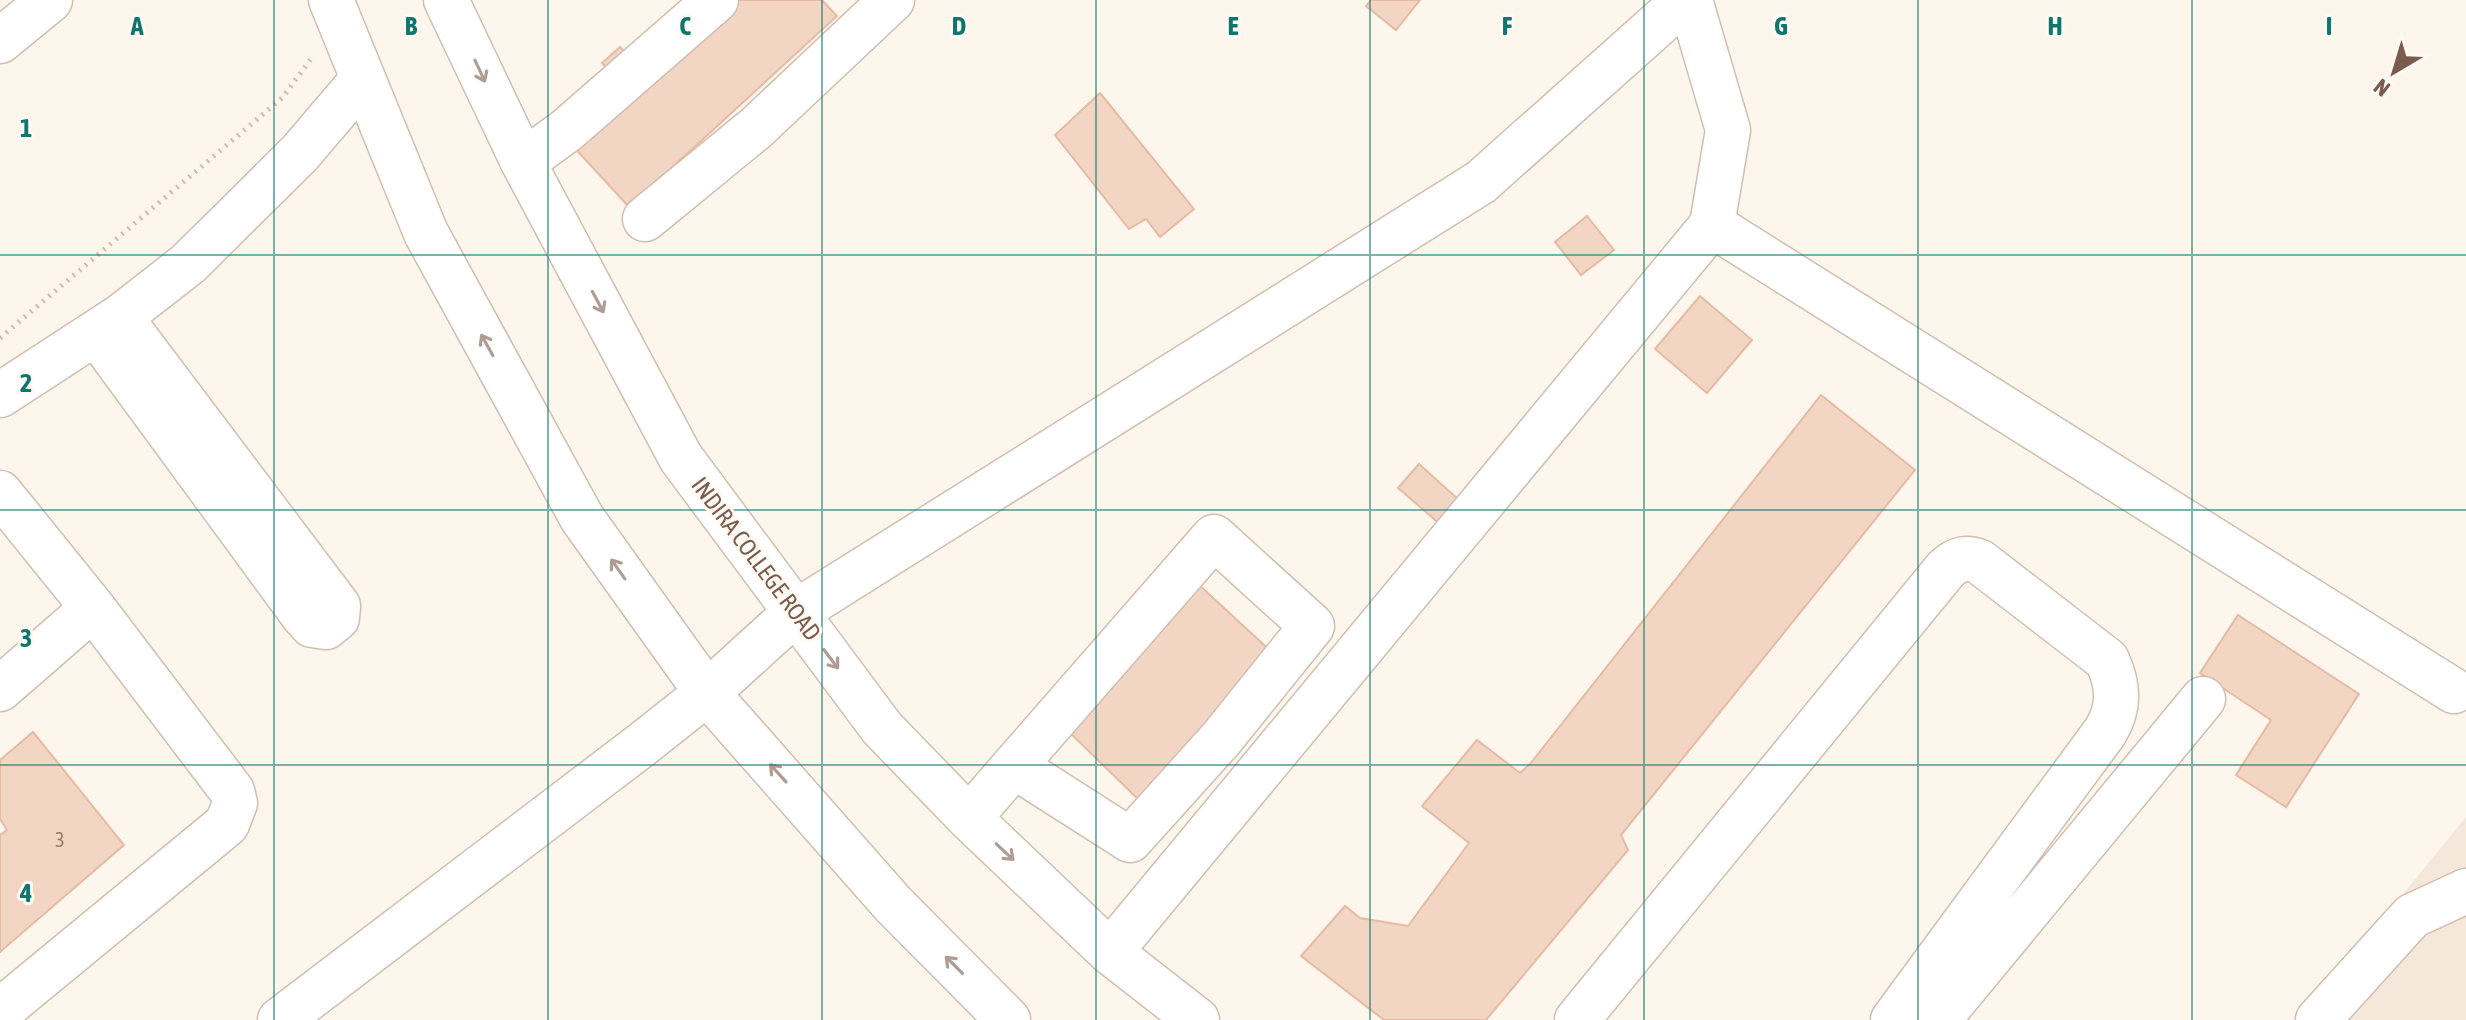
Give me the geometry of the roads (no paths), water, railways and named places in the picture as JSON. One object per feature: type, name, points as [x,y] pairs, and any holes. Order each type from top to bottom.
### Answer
[{"type":"street","points":[[0,41],[50,0]]},
{"type":"street","name":"INDIRA COLLEGE ROAD","points":[[446,0],[523,162],[681,458],[882,728],[969,818],[1110,952],[1197,1020]]},
{"type":"street","points":[[523,162],[567,130],[716,0]]},
{"type":"street","points":[[645,219],[756,128],[892,0]]},
{"type":"street","points":[[280,1020],[707,693],[796,612],[1481,182],[1688,0],[1728,130],[1712,225],[1110,952]]},
{"type":"street","points":[[335,11],[426,233],[582,518],[707,693],[893,904],[1008,1020]]},
{"type":"street","points":[[0,395],[108,325],[188,264],[300,153],[363,79]]},
{"type":"street","points":[[1712,225],[2454,691]]},
{"type":"street","points":[[108,325],[338,606],[337,618],[326,627],[312,625],[303,615],[108,325]]},
{"type":"street","points":[[0,493],[93,608],[232,791],[235,803],[227,824],[0,1011]]},
{"type":"street","points":[[969,818],[1014,766],[1214,537],[1312,626],[1221,739],[1130,840],[1014,766]]},
{"type":"street","points":[[1577,1020],[1946,569],[1955,561],[1974,559],[2107,660],[2116,689],[2116,710],[2105,732],[1893,1020]]},
{"type":"street","points":[[0,689],[93,608]]},
{"type":"street","points":[[1938,1020],[2203,699]]},
{"type":"street","points":[[2318,1020],[2412,916],[2466,891]]}]
